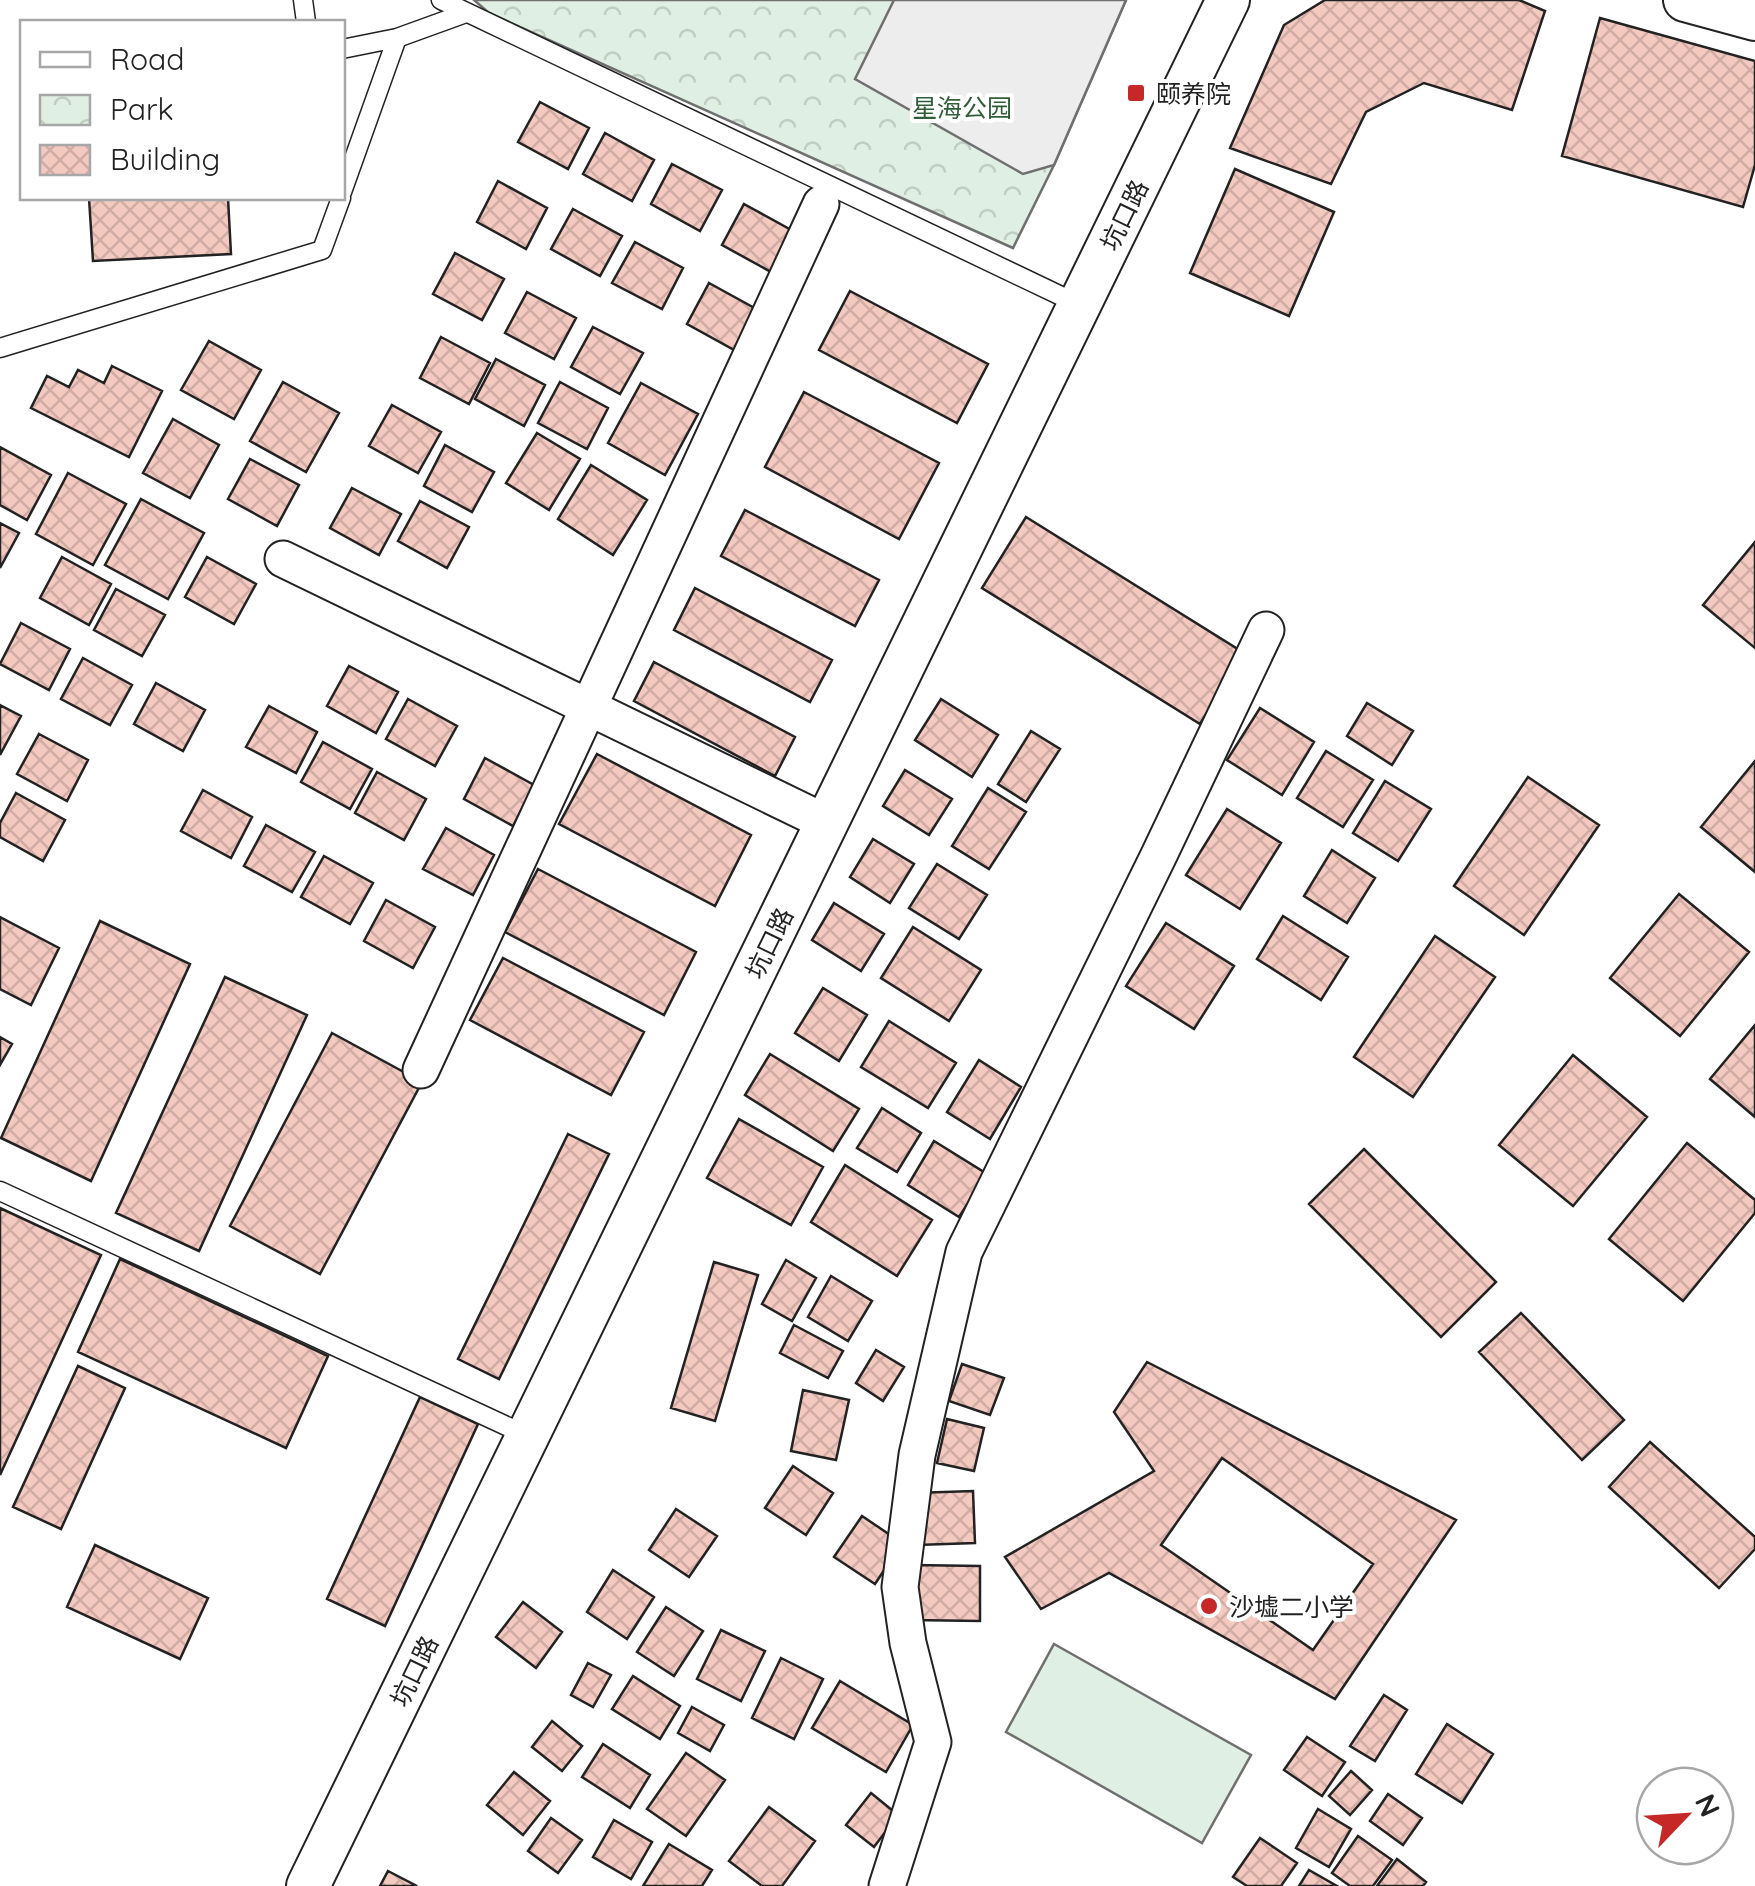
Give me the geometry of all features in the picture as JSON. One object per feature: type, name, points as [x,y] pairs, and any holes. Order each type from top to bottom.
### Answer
[{"type":"street","name":"坑口路","points":[[308,1886],[1228,0]]},
{"type":"street","points":[[1686,0],[1755,19]]},
{"type":"street","points":[[421,1070],[821,204]]},
{"type":"street","points":[[283,559],[827,823]]},
{"type":"street","points":[[887,1886],[933,1742],[908,1643],[900,1587],[917,1455],[964,1252],[1266,630]]},
{"type":"lane","points":[[441,0],[1080,305]]},
{"type":"lane","points":[[345,48],[396,38],[466,13]]},
{"type":"lane","points":[[345,186],[396,38]]},
{"type":"lane","points":[[0,348],[322,250],[340,200]]},
{"type":"lane","points":[[0,1191],[529,1436]]},
{"type":"green space","name":"星海公园","points":[[474,0],[1126,0],[1013,248],[489,13]]},
{"type":"green space","points":[[1054,1644],[1251,1755],[1202,1843],[1006,1732]]},
{"type":"shaded area","points":[[894,0],[1126,0],[1054,165],[1023,174],[855,79]]},
{"type":"building","points":[[1325,0],[1519,0],[1545,11],[1512,110],[1424,83],[1366,112],[1331,184],[1230,148],[1284,25]]},
{"type":"building","points":[[1600,18],[1755,61],[1755,165],[1743,207],[1562,156]]},
{"type":"building","points":[[540,102],[589,128],[568,169],[518,142]]},
{"type":"building","points":[[605,133],[654,160],[632,201],[583,174]]},
{"type":"building","points":[[672,164],[722,190],[700,231],[651,204]]},
{"type":"building","points":[[1235,169],[1334,212],[1289,316],[1190,273]]},
{"type":"building","points":[[498,181],[547,208],[526,249],[477,222]]},
{"type":"building","points":[[89,200],[228,200],[231,254],[93,261]]},
{"type":"building","points":[[744,204],[793,231],[771,272],[722,245]]},
{"type":"building","points":[[573,209],[622,236],[600,276],[551,249]]},
{"type":"building","points":[[635,242],[683,268],[662,309],[612,283]]},
{"type":"building","points":[[455,253],[504,279],[482,320],[433,294]]},
{"type":"building","points":[[709,283],[758,310],[736,351],[687,324]]},
{"type":"building","points":[[850,291],[988,364],[957,423],[819,350]]},
{"type":"building","points":[[527,292],[576,318],[554,359],[505,333]]},
{"type":"building","points":[[593,327],[643,353],[620,394],[571,367]]},
{"type":"building","points":[[441,337],[490,363],[469,404],[420,378]]},
{"type":"building","points":[[209,341],[261,370],[234,419],[181,390]]},
{"type":"building","points":[[496,359],[545,385],[524,426],[475,399]]},
{"type":"building","points":[[112,366],[162,391],[129,457],[31,408],[47,376],[69,387],[78,370],[104,383]]},
{"type":"building","points":[[283,382],[339,413],[306,472],[250,441]]},
{"type":"building","points":[[560,382],[608,408],[587,449],[538,423]]},
{"type":"building","points":[[641,383],[698,414],[665,475],[608,443]]},
{"type":"building","points":[[804,392],[939,463],[899,539],[765,467]]},
{"type":"building","points":[[392,405],[441,432],[418,473],[369,446]]},
{"type":"building","points":[[173,419],[219,445],[190,498],[143,473]]},
{"type":"building","points":[[537,433],[580,459],[549,510],[506,483]]},
{"type":"building","points":[[445,445],[494,472],[472,512],[424,486]]},
{"type":"building","points":[[0,447],[51,475],[27,520],[0,505]]},
{"type":"building","points":[[250,459],[299,485],[277,526],[228,499]]},
{"type":"building","points":[[591,465],[647,500],[613,555],[558,519]]},
{"type":"building","points":[[68,473],[126,504],[93,565],[36,534]]},
{"type":"building","points":[[352,488],[401,514],[379,555],[330,528]]},
{"type":"building","points":[[141,499],[204,533],[168,599],[105,565]]},
{"type":"building","points":[[420,501],[469,527],[447,568],[398,541]]},
{"type":"building","points":[[745,510],[879,580],[855,626],[721,556]]},
{"type":"building","points":[[1026,517],[1244,653],[1200,724],[982,588]]},
{"type":"building","points":[[0,523],[19,533],[0,568]]},
{"type":"building","points":[[1755,542],[1755,648],[1703,605]]},
{"type":"building","points":[[62,557],[111,584],[89,625],[40,598]]},
{"type":"building","points":[[207,557],[256,584],[234,624],[185,597]]},
{"type":"building","points":[[695,588],[832,660],[810,702],[674,630]]},
{"type":"building","points":[[116,589],[165,615],[142,656],[94,630]]},
{"type":"building","points":[[21,623],[70,649],[49,690],[0,664]]},
{"type":"building","points":[[83,658],[132,685],[110,725],[61,699]]},
{"type":"building","points":[[654,662],[795,737],[775,776],[634,701]]},
{"type":"building","points":[[349,666],[398,692],[376,733],[327,706]]},
{"type":"building","points":[[156,683],[205,710],[183,751],[134,724]]},
{"type":"building","points":[[408,699],[457,726],[435,766],[386,739]]},
{"type":"building","points":[[941,699],[998,735],[972,777],[915,740]]},
{"type":"building","points":[[1367,703],[1413,731],[1392,765],[1347,736]]},
{"type":"building","points":[[0,705],[21,716],[0,755]]},
{"type":"building","points":[[269,706],[317,732],[296,773],[246,747]]},
{"type":"building","points":[[1260,708],[1314,742],[1282,795],[1227,760]]},
{"type":"building","points":[[1031,731],[1060,749],[1026,802],[998,784]]},
{"type":"building","points":[[39,734],[88,760],[67,801],[17,774]]},
{"type":"building","points":[[323,742],[372,769],[350,809],[301,782]]},
{"type":"building","points":[[1326,751],[1373,780],[1343,827],[1297,798]]},
{"type":"building","points":[[597,754],[751,835],[715,906],[559,824]]},
{"type":"building","points":[[485,758],[534,785],[513,826],[464,799]]},
{"type":"building","points":[[1755,761],[1755,872],[1701,827]]},
{"type":"building","points":[[905,770],[952,799],[929,835],[883,806]]},
{"type":"building","points":[[377,772],[426,799],[404,840],[355,813]]},
{"type":"building","points":[[1528,777],[1599,825],[1524,935],[1454,886]]},
{"type":"building","points":[[1385,781],[1431,809],[1398,861],[1353,833]]},
{"type":"building","points":[[988,788],[1026,812],[989,869],[952,846]]},
{"type":"building","points":[[203,790],[252,817],[231,858],[181,831]]},
{"type":"building","points":[[16,793],[65,820],[43,861],[0,837],[0,823]]},
{"type":"building","points":[[1227,809],[1281,843],[1240,909],[1186,875]]},
{"type":"building","points":[[266,825],[315,852],[292,892],[244,866]]},
{"type":"building","points":[[446,828],[494,855],[473,895],[423,869]]},
{"type":"building","points":[[873,839],[914,864],[890,903],[850,877]]},
{"type":"building","points":[[1332,850],[1375,878],[1347,923],[1304,896]]},
{"type":"building","points":[[324,856],[373,883],[350,924],[301,897]]},
{"type":"building","points":[[937,864],[987,895],[959,939],[909,908]]},
{"type":"building","points":[[538,869],[696,952],[664,1015],[505,932]]},
{"type":"building","points":[[1679,894],[1749,952],[1680,1036],[1610,978]]},
{"type":"building","points":[[386,900],[435,927],[413,968],[364,941]]},
{"type":"building","points":[[834,903],[884,934],[861,971],[812,940]]},
{"type":"building","points":[[1283,916],[1348,957],[1321,1000],[1257,959]]},
{"type":"building","points":[[0,917],[59,948],[31,1005],[0,989]]},
{"type":"building","points":[[100,921],[190,964],[91,1181],[1,1138]]},
{"type":"building","points":[[1166,923],[1234,966],[1194,1029],[1126,986]]},
{"type":"building","points":[[913,927],[981,970],[949,1021],[881,978]]},
{"type":"building","points":[[1435,936],[1495,977],[1413,1097],[1354,1057]]},
{"type":"building","points":[[503,958],[644,1032],[611,1095],[470,1020]]},
{"type":"building","points":[[225,977],[307,1015],[199,1251],[116,1213]]},
{"type":"building","points":[[823,988],[867,1015],[839,1061],[795,1033]]},
{"type":"building","points":[[889,1021],[956,1063],[928,1108],[861,1067]]},
{"type":"building","points":[[1755,1025],[1755,1117],[1710,1079]]},
{"type":"building","points":[[332,1033],[422,1082],[320,1274],[230,1226]]},
{"type":"building","points":[[0,1037],[12,1044],[0,1065]]},
{"type":"building","points":[[770,1054],[859,1109],[833,1151],[745,1095]]},
{"type":"building","points":[[1573,1055],[1647,1117],[1573,1206],[1499,1145]]},
{"type":"building","points":[[979,1060],[1021,1087],[990,1139],[947,1112]]},
{"type":"building","points":[[882,1108],[921,1133],[897,1172],[857,1148]]},
{"type":"building","points":[[739,1119],[823,1167],[791,1225],[707,1178]]},
{"type":"building","points":[[568,1134],[609,1154],[499,1379],[458,1359]]},
{"type":"building","points":[[934,1141],[987,1174],[959,1217],[908,1185]]},
{"type":"building","points":[[1687,1143],[1755,1200],[1755,1213],[1683,1301],[1609,1239]]},
{"type":"building","points":[[1364,1149],[1496,1282],[1441,1337],[1309,1204]]},
{"type":"building","points":[[845,1165],[932,1220],[897,1276],[811,1222]]},
{"type":"building","points":[[0,1208],[101,1255],[0,1475]]},
{"type":"building","points":[[120,1259],[328,1356],[286,1448],[78,1352]]},
{"type":"building","points":[[786,1260],[816,1278],[792,1321],[762,1304]]},
{"type":"building","points":[[714,1262],[758,1275],[715,1421],[671,1408]]},
{"type":"building","points":[[831,1276],[872,1301],[848,1341],[808,1317]]},
{"type":"building","points":[[1521,1313],[1624,1420],[1582,1460],[1479,1352]]},
{"type":"building","points":[[794,1325],[843,1351],[828,1378],[780,1353]]},
{"type":"building","points":[[876,1350],[904,1367],[883,1401],[856,1383]]},
{"type":"building","name":"沙墟二小学","points":[[1147,1362],[1456,1520],[1335,1699],[1109,1573],[1041,1609],[1005,1557],[1154,1471],[1114,1412]],"holes":[[[1222,1458],[1373,1564],[1313,1650],[1161,1545]]]},
{"type":"building","points":[[962,1364],[1004,1378],[990,1415],[949,1401]]},
{"type":"building","points":[[78,1366],[125,1388],[61,1529],[13,1507]]},
{"type":"building","points":[[803,1390],[849,1400],[836,1460],[791,1451]]},
{"type":"building","points":[[420,1397],[478,1424],[385,1626],[327,1599]]},
{"type":"building","points":[[947,1419],[984,1428],[974,1471],[937,1463]]},
{"type":"building","points":[[1650,1442],[1755,1537],[1755,1549],[1719,1588],[1609,1487]]},
{"type":"building","points":[[793,1466],[833,1493],[806,1535],[765,1508]]},
{"type":"building","points":[[973,1491],[975,1543],[917,1545],[915,1493]]},
{"type":"building","points":[[676,1509],[717,1536],[689,1577],[649,1550]]},
{"type":"building","points":[[862,1516],[902,1543],[875,1584],[834,1557]]},
{"type":"building","points":[[95,1545],[208,1598],[180,1659],[67,1607]]},
{"type":"building","points":[[912,1565],[980,1566],[980,1621],[911,1620]]},
{"type":"building","points":[[613,1570],[654,1597],[627,1639],[587,1612]]},
{"type":"building","points":[[523,1602],[562,1632],[536,1668],[496,1637]]},
{"type":"building","points":[[666,1607],[703,1631],[674,1676],[637,1652]]},
{"type":"building","points":[[721,1630],[765,1651],[741,1701],[697,1679]]},
{"type":"building","points":[[781,1658],[823,1679],[794,1739],[752,1718]]},
{"type":"building","points":[[588,1663],[611,1675],[593,1707],[571,1695]]},
{"type":"building","points":[[633,1676],[680,1706],[660,1739],[612,1709]]},
{"type":"building","points":[[840,1681],[913,1725],[886,1772],[812,1728]]},
{"type":"building","points":[[1384,1695],[1407,1710],[1375,1761],[1350,1746]]},
{"type":"building","points":[[692,1707],[724,1725],[710,1751],[678,1733]]},
{"type":"building","points":[[552,1721],[582,1746],[562,1771],[532,1747]]},
{"type":"building","points":[[1447,1724],[1493,1754],[1462,1803],[1416,1774]]},
{"type":"building","points":[[1307,1737],[1345,1762],[1322,1796],[1284,1770]]},
{"type":"building","points":[[603,1744],[650,1775],[630,1808],[582,1777]]},
{"type":"building","points":[[686,1753],[725,1780],[686,1836],[647,1809]]},
{"type":"building","points":[[1351,1771],[1372,1790],[1350,1815],[1329,1796]]},
{"type":"building","points":[[514,1772],[550,1801],[523,1835],[487,1805]]},
{"type":"building","points":[[871,1793],[898,1815],[874,1847],[846,1825]]},
{"type":"building","points":[[1388,1794],[1422,1818],[1403,1845],[1370,1821]]},
{"type":"building","points":[[769,1807],[815,1841],[782,1886],[762,1886],[729,1861]]},
{"type":"building","points":[[1318,1809],[1351,1829],[1329,1867],[1296,1848]]},
{"type":"building","points":[[551,1818],[582,1840],[558,1873],[528,1851]]},
{"type":"building","points":[[614,1820],[652,1842],[631,1879],[593,1857]]},
{"type":"building","points":[[1358,1836],[1392,1860],[1373,1886],[1350,1886],[1332,1873]]},
{"type":"building","points":[[1260,1838],[1297,1863],[1281,1886],[1247,1886],[1233,1877]]},
{"type":"building","points":[[669,1844],[712,1870],[702,1886],[643,1886]]},
{"type":"building","points":[[1397,1859],[1426,1882],[1423,1886],[1377,1886]]},
{"type":"building","points":[[1309,1870],[1337,1886],[1299,1886]]},
{"type":"building","points":[[388,1871],[417,1886],[380,1886]]},
{"type":"place","name":"颐养院","points":[[1136,93]]},
{"type":"place","name":"沙墟二小学","points":[[1209,1606]]}]
